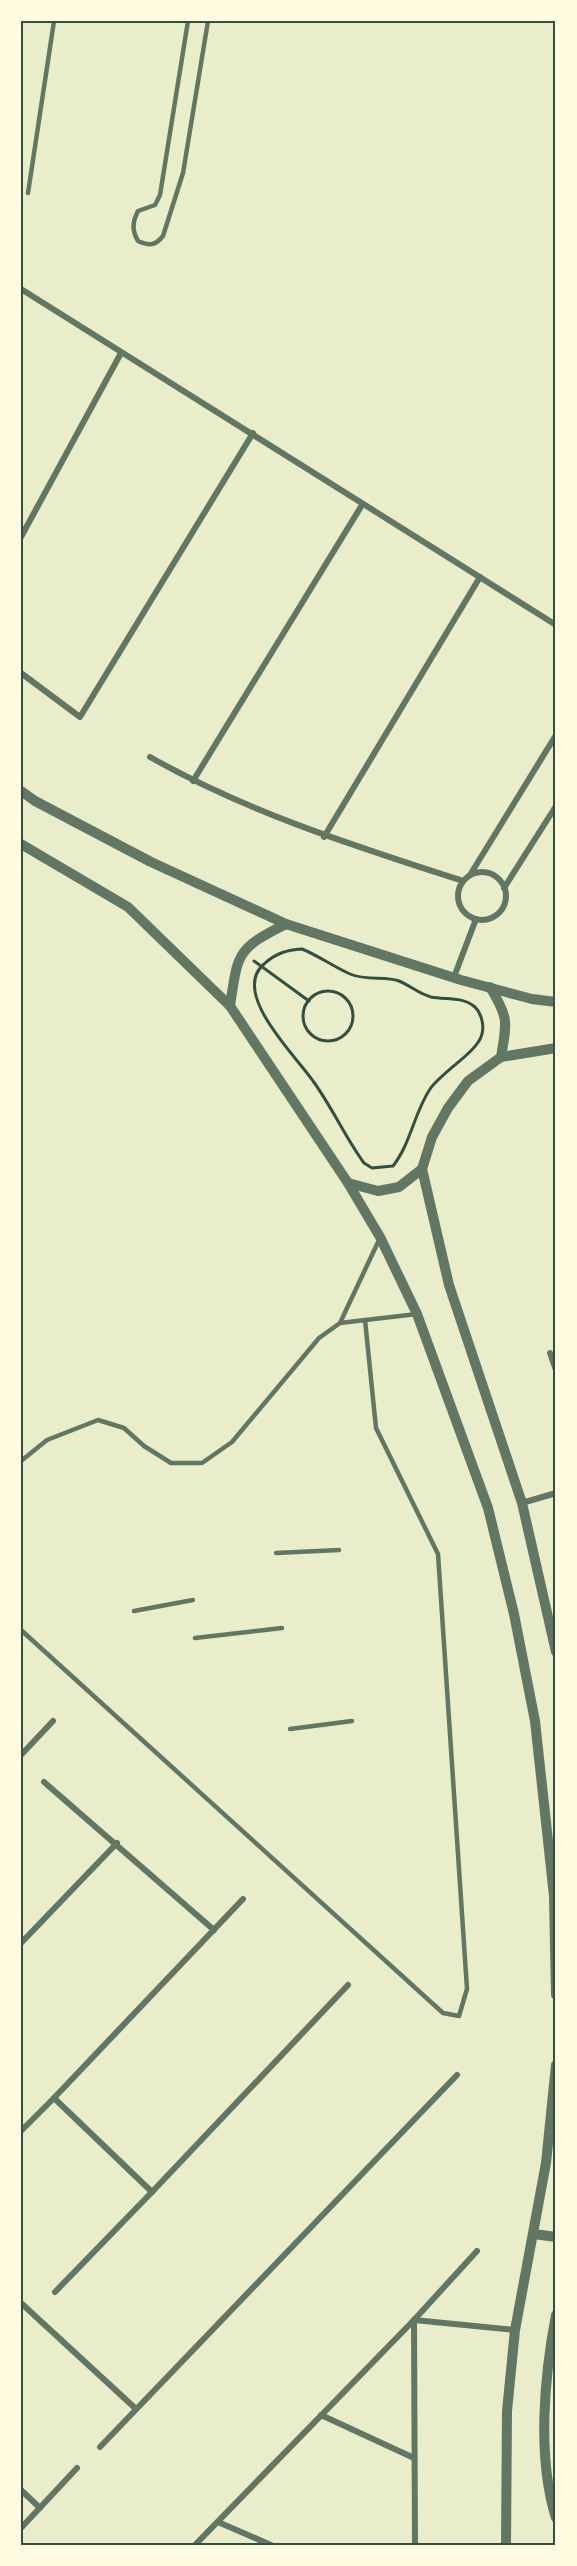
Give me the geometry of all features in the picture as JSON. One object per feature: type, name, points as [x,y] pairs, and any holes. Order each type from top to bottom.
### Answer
[{"type":"street","points":[[21,289],[556,626]]},
{"type":"street","points":[[21,537],[121,353]]},
{"type":"street","points":[[21,673],[80,717],[252,433]]},
{"type":"street","points":[[193,781],[362,505]]},
{"type":"street","points":[[324,837],[480,577]]},
{"type":"street","points":[[470,875],[486,872],[494,875],[504,888],[506,896],[500,912],[486,920],[476,919],[463,912],[459,904],[459,888],[470,875],[556,735]]},
{"type":"street","points":[[150,757],[193,781],[324,837],[463,881]]},
{"type":"street","points":[[21,791],[35,801],[151,862],[286,924],[454,977],[556,1002]]},
{"type":"street","points":[[504,888],[556,806]]},
{"type":"street","points":[[21,844],[129,907],[230,1006],[348,1183],[380,1237],[417,1314],[488,1508],[514,1614],[535,1721],[554,1896],[556,1995]]},
{"type":"street","points":[[454,977],[476,919]]},
{"type":"street","points":[[230,1006],[236,969],[242,953],[254,940],[286,924]]},
{"type":"street","points":[[490,987],[503,1009],[506,1020],[501,1057]]},
{"type":"street","points":[[556,1048],[501,1057],[468,1082],[448,1108],[432,1137],[422,1169],[449,1285],[522,1503],[556,1652]]},
{"type":"street","points":[[348,1183],[378,1191],[399,1187],[422,1169]]},
{"type":"street","points":[[550,1353],[556,1370]]},
{"type":"street","points":[[522,1503],[556,1493]]},
{"type":"street","points":[[21,1755],[53,1721]]},
{"type":"street","points":[[44,1782],[117,1843],[214,1930]]},
{"type":"street","points":[[21,1942],[117,1843]]},
{"type":"street","points":[[21,2131],[243,1899]]},
{"type":"street","points":[[55,2292],[348,1985]]},
{"type":"street","points":[[506,2545],[507,2412],[515,2330],[546,2163],[556,2065]]},
{"type":"street","points":[[99,2447],[457,2075]]},
{"type":"street","points":[[54,2098],[152,2192]]},
{"type":"street","points":[[534,2234],[556,2237]]},
{"type":"street","points":[[195,2545],[414,2320],[477,2251]]},
{"type":"street","points":[[21,2303],[135,2408]]},
{"type":"street","points":[[556,2315],[549,2353],[545,2441],[552,2505],[556,2518]]},
{"type":"street","points":[[414,2320],[515,2330]]},
{"type":"street","points":[[414,2320],[415,2545]]},
{"type":"street","points":[[321,2415],[414,2458]]},
{"type":"street","points":[[21,2528],[77,2468]]},
{"type":"street","points":[[21,2490],[40,2508]]},
{"type":"street","points":[[218,2522],[272,2545]]},
{"type":"lane","points":[[28,193],[54,21]]},
{"type":"lane","points":[[188,21],[160,195],[155,205],[138,212],[132,231],[138,242],[148,246],[158,243],[163,236],[183,173],[208,21]]},
{"type":"lane","points":[[340,1323],[380,1237]]},
{"type":"lane","points":[[21,1461],[47,1440],[98,1420],[124,1428],[144,1446],[171,1463],[202,1463],[232,1442],[319,1338],[340,1323],[417,1314]]},
{"type":"lane","points":[[21,1630],[443,2013],[459,2016],[467,1989],[438,1554],[376,1428],[364,1320]]},
{"type":"lane","points":[[276,1553],[339,1550]]},
{"type":"lane","points":[[134,1611],[193,1600]]},
{"type":"lane","points":[[195,1638],[282,1628]]},
{"type":"lane","points":[[290,1729],[352,1721]]},
{"type":"path","points":[[302,949],[322,957],[351,974],[375,980],[396,980],[410,986],[420,994],[453,998],[476,1008],[482,1020],[481,1037],[431,1087],[418,1110],[403,1154],[393,1166],[372,1168],[364,1163],[313,1080],[268,1023],[256,1001],[255,979],[261,966],[286,950],[302,949]]},
{"type":"path","points":[[242,953],[309,1001]]},
{"type":"path","points":[[326,991],[337,993],[345,998],[353,1016],[347,1032],[332,1041],[313,1037],[306,1029],[303,1020],[304,1010],[309,1001],[317,994],[326,991]]}]
